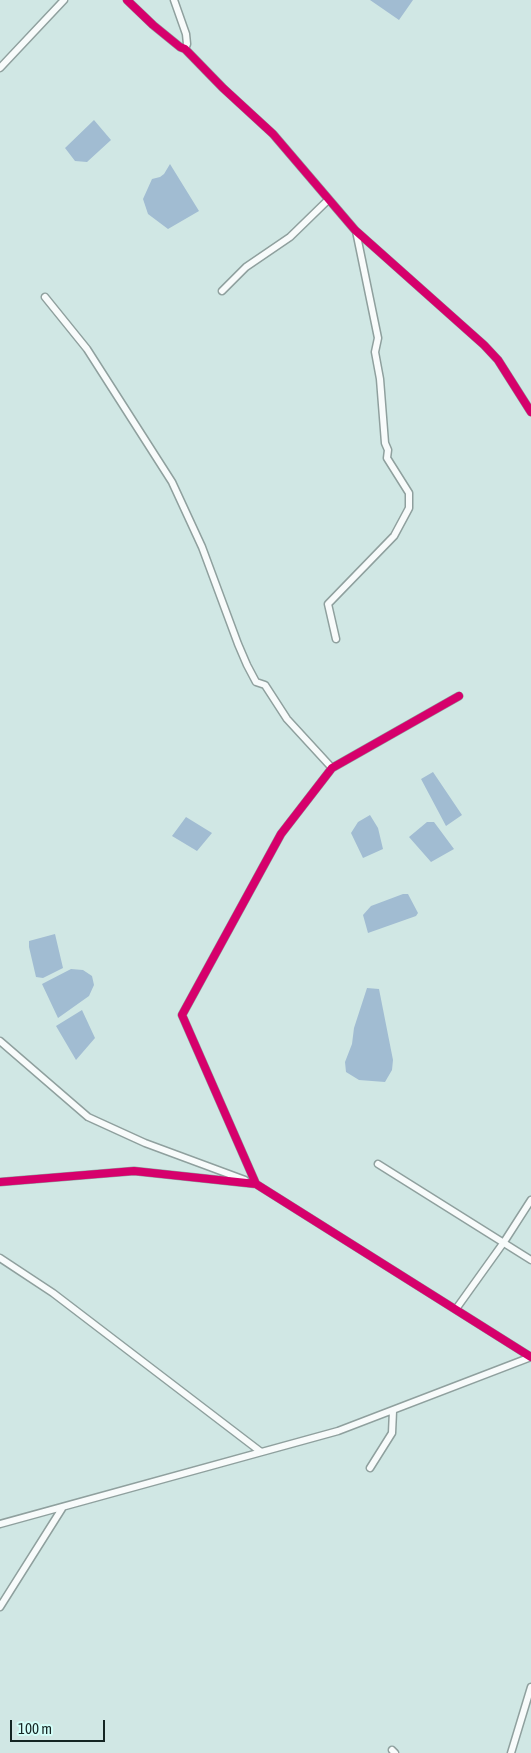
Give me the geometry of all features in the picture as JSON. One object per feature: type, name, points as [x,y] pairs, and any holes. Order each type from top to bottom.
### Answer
[{"type":"street","points":[[0,68],[64,0]]},
{"type":"street","points":[[127,0],[153,25],[180,47],[186,49],[222,88],[273,134],[355,230],[484,345],[498,360],[531,412]]},
{"type":"street","points":[[174,0],[186,34],[186,49]]},
{"type":"street","points":[[222,291],[246,267],[290,237],[328,200]]},
{"type":"street","points":[[336,639],[328,604],[394,536],[409,508],[409,493],[387,458],[388,450],[385,443],[380,379],[375,352],[378,338],[355,230]]},
{"type":"street","points":[[45,297],[87,349],[172,482],[202,547],[241,651],[256,682],[264,684],[287,719],[332,768]]},
{"type":"street","points":[[256,1184],[182,1015],[281,834],[332,768],[460,696]]},
{"type":"street","points":[[0,1041],[88,1117],[146,1143],[256,1184],[531,1357]]},
{"type":"street","points":[[378,1164],[531,1260]]},
{"type":"street","points":[[0,1182],[134,1171],[256,1184]]},
{"type":"street","points":[[456,1309],[504,1242],[531,1200]]},
{"type":"street","points":[[0,1258],[53,1293],[261,1452]]},
{"type":"street","points":[[0,1524],[338,1431],[531,1357]]},
{"type":"street","points":[[370,1468],[392,1433],[394,1411]]},
{"type":"street","points":[[0,1607],[63,1506]]},
{"type":"street","points":[[511,1753],[531,1687]]},
{"type":"water","points":[[370,0],[413,0],[399,20]]},
{"type":"water","points":[[94,120],[111,140],[87,162],[75,161],[65,148]]},
{"type":"water","points":[[170,164],[199,211],[168,229],[148,214],[143,199],[152,179],[164,174]]},
{"type":"water","points":[[433,772],[462,815],[446,826],[421,779]]},
{"type":"water","points":[[370,815],[378,828],[383,849],[363,858],[351,833],[358,822]]},
{"type":"water","points":[[186,817],[212,833],[197,851],[172,836]]},
{"type":"water","points":[[427,822],[434,822],[454,849],[431,862],[409,837]]},
{"type":"water","points":[[403,894],[408,894],[418,913],[416,916],[368,933],[363,915],[371,906]]},
{"type":"water","points":[[55,934],[63,968],[43,978],[36,977],[29,941]]},
{"type":"water","points":[[71,969],[83,970],[92,976],[94,985],[89,996],[58,1018],[42,984]]},
{"type":"water","points":[[367,988],[379,989],[393,1060],[392,1070],[385,1082],[359,1080],[346,1072],[345,1062],[352,1044],[354,1028]]},
{"type":"water","points":[[82,1010],[95,1038],[76,1060],[56,1026]]},
{"type":"cycle path","points":[[127,0],[153,25],[185,49],[223,88],[273,134],[355,230],[484,345],[498,360],[531,412]]},
{"type":"cycle path","points":[[256,1184],[182,1015],[281,834],[332,768],[459,696]]},
{"type":"cycle path","points":[[0,1182],[134,1171],[256,1184],[531,1357]]}]
